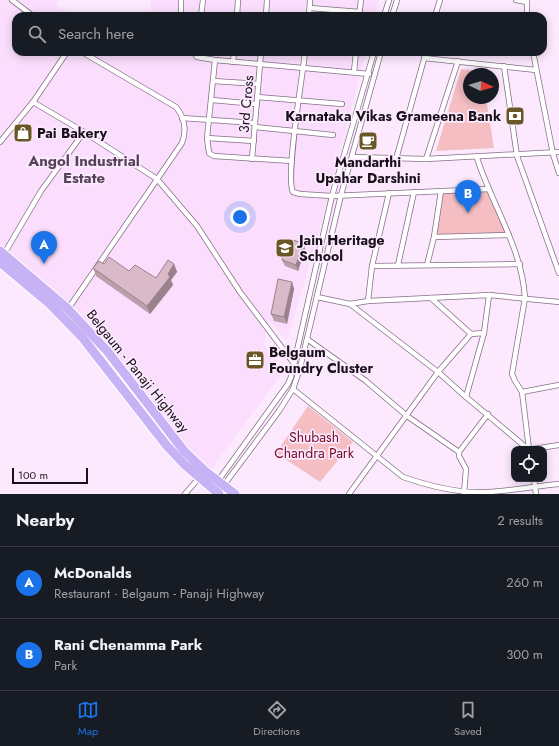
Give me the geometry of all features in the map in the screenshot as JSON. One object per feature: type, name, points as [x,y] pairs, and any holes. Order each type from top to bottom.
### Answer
[{"type":"highway","name":"Belgaum - Panaji Highway","points":[[2,252],[68,308],[108,352],[171,436],[218,489],[235,494]]},
{"type":"highway","points":[[0,262],[50,304],[82,337],[167,446],[199,478],[218,489]]},
{"type":"street","points":[[12,0],[28,12]]},
{"type":"street","points":[[181,0],[181,12]]},
{"type":"street","points":[[202,12],[203,0]]},
{"type":"street","points":[[237,12],[238,0]]},
{"type":"street","points":[[266,12],[267,0]]},
{"type":"street","points":[[310,0],[310,12]]},
{"type":"street","points":[[360,12],[361,0]]},
{"type":"street","points":[[385,12],[389,0]]},
{"type":"street","points":[[393,12],[397,0]]},
{"type":"street","points":[[437,12],[440,0]]},
{"type":"street","points":[[516,0],[527,1],[527,12]]},
{"type":"street","points":[[310,8],[343,12]]},
{"type":"street","points":[[0,142],[33,102],[64,56]]},
{"type":"street","points":[[68,308],[182,143],[185,128],[176,107],[89,56]]},
{"type":"street","points":[[204,56],[215,60],[260,65],[375,75]]},
{"type":"street","points":[[233,62],[234,56]]},
{"type":"street","name":"3rd Cross","points":[[252,158],[261,56]]},
{"type":"street","points":[[305,56],[304,69],[298,100],[290,186],[295,193],[332,196],[489,189]]},
{"type":"street","points":[[354,72],[356,56]]},
{"type":"street","points":[[218,489],[288,384],[295,364],[332,196],[373,56]]},
{"type":"street","points":[[218,489],[293,389],[300,368],[318,297],[341,195],[353,158],[380,56]]},
{"type":"street","points":[[534,56],[553,154],[559,173]]},
{"type":"street","points":[[396,159],[424,58],[536,70]]},
{"type":"street","points":[[215,60],[207,138],[208,151],[211,155],[292,161]]},
{"type":"street","points":[[426,159],[458,62]]},
{"type":"street","points":[[504,66],[517,156],[559,273]]},
{"type":"street","points":[[213,81],[258,84]]},
{"type":"street","points":[[257,97],[342,104]]},
{"type":"street","points":[[212,100],[257,104]]},
{"type":"street","points":[[33,102],[157,178],[197,226],[240,292],[295,364],[300,368]]},
{"type":"street","points":[[182,118],[210,119],[333,135]]},
{"type":"street","points":[[2,252],[41,191],[84,132]]},
{"type":"street","points":[[207,138],[254,141]]},
{"type":"street","points":[[353,158],[477,158],[553,154],[559,152]]},
{"type":"street","points":[[477,158],[520,264],[525,298],[512,374],[514,381],[522,392],[529,446]]},
{"type":"street","points":[[427,265],[434,237],[441,191]]},
{"type":"street","points":[[398,265],[414,192]]},
{"type":"street","points":[[368,301],[372,266],[389,194]]},
{"type":"street","points":[[434,237],[509,235]]},
{"type":"street","points":[[372,266],[520,264]]},
{"type":"street","points":[[318,297],[350,304],[368,301],[488,295],[559,302]]},
{"type":"street","points":[[466,397],[484,333],[488,295]]},
{"type":"street","points":[[431,298],[471,334]]},
{"type":"street","points":[[350,304],[438,372],[525,446]]},
{"type":"street","points":[[348,494],[438,372],[471,334],[484,333]]},
{"type":"street","points":[[307,339],[366,381],[407,416],[459,452],[459,456],[466,468],[464,493]]},
{"type":"street","points":[[522,392],[559,385]]},
{"type":"street","points":[[293,389],[403,477],[464,493],[488,493],[559,484]]},
{"type":"street","points":[[459,452],[488,414]]},
{"type":"street","points":[[547,447],[559,445]]},
{"type":"street","points":[[185,494],[199,478]]},
{"type":"street","points":[[534,482],[536,494]]},
{"type":"shaded area","points":[[0,0],[58,0],[57,6],[68,12],[12,12],[12,56],[365,56],[324,214],[287,341],[269,320],[264,344],[283,372],[210,471],[178,440],[105,342],[62,299],[0,247]]},
{"type":"shaded area","points":[[151,0],[379,0],[376,12],[151,12]]},
{"type":"green space","points":[[461,69],[463,69],[463,104],[487,104],[494,148],[436,151]]},
{"type":"green space","points":[[487,190],[507,234],[436,236],[442,192]]},
{"type":"green space","name":"Shubash Chandra Park","points":[[308,406],[353,442],[320,482],[276,453]]},
{"type":"building","points":[[289,239],[303,243],[296,265],[282,260]]},
{"type":"building","points":[[109,257],[129,271],[135,265],[156,278],[168,260],[174,264],[168,274],[170,277],[147,306],[93,268],[99,261],[104,264]]},
{"type":"building","points":[[278,279],[292,282],[284,317],[271,314]]},
{"type":"place","name":"Karnataka Vikas Grameena Bank","points":[[515,116]]},
{"type":"place","name":"Pai Bakery","points":[[23,133]]},
{"type":"place","name":"Mandarthi Upahar Darshini","points":[[368,141]]},
{"type":"place","name":"Rani Chenamma Park","points":[[468,213]]},
{"type":"place","name":"Jain Heritage School","points":[[285,248]]},
{"type":"place","name":"McDonalds","points":[[44,264]]},
{"type":"place","name":"Belgaum Foundry Cluster","points":[[255,360]]},
{"type":"district","name":"Angol Industrial Estate","points":[[84,170]]}]
